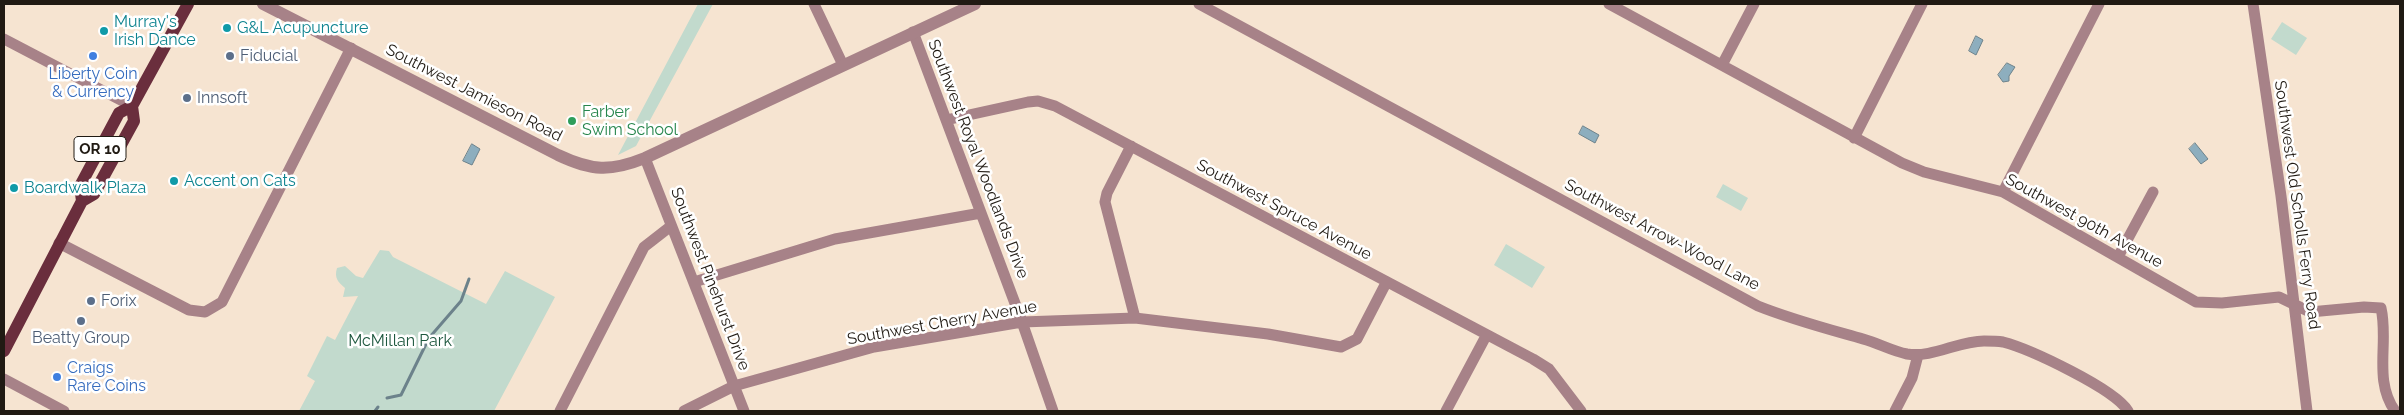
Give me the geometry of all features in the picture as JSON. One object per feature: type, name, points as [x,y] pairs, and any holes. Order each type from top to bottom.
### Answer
[{"type":"main road","name":"OR 10","points":[[4,351],[82,200],[94,194],[134,121],[132,106],[188,4]]},
{"type":"street","name":"Southwest Jamieson Road","points":[[263,4],[577,164],[607,169],[645,158],[975,4]]},
{"type":"street","points":[[814,4],[843,65]]},
{"type":"street","name":"Southwest Arrow-Wood Lane","points":[[1199,4],[1758,306],[1789,318],[1880,344],[1904,353],[1918,355],[1968,342],[2002,342],[2056,365],[2108,393],[2124,405],[2128,411]]},
{"type":"street","name":"Southwest 90th Avenue","points":[[1609,4],[1902,163],[1924,172],[2003,192],[2188,298],[2203,304],[2279,297],[2310,312],[2364,307],[2381,308],[2384,336],[2383,382],[2394,411]]},
{"type":"street","points":[[1722,65],[1754,4]]},
{"type":"street","points":[[1854,138],[1922,4]]},
{"type":"street","points":[[2003,192],[2099,4]]},
{"type":"street","name":"Southwest Old Scholls Ferry Road","points":[[2253,4],[2308,411]]},
{"type":"street","name":"Southwest Royal Woodlands Drive","points":[[913,32],[1022,322],[1053,411]]},
{"type":"street","points":[[4,39],[132,106]]},
{"type":"street","points":[[59,243],[189,310],[206,312],[222,302],[351,48]]},
{"type":"street","name":"Southwest Spruce Avenue","points":[[946,120],[1038,101],[1056,106],[1549,369],[1581,411]]},
{"type":"street","points":[[1131,146],[1107,193],[1105,202],[1135,318]]},
{"type":"street","name":"Southwest Pinehurst Drive","points":[[645,158],[744,411]]},
{"type":"street","points":[[2118,257],[2153,192]]},
{"type":"street","points":[[694,282],[835,239],[981,213]]},
{"type":"street","points":[[560,411],[644,247],[671,226]]},
{"type":"street","name":"Southwest Cherry Avenue","points":[[684,411],[734,386],[874,347],[1022,322],[1135,318],[1268,334],[1341,347],[1358,339],[1386,283]]},
{"type":"street","points":[[1446,411],[1486,336]]},
{"type":"street","points":[[1895,411],[1912,378],[1918,355]]},
{"type":"street","points":[[4,379],[64,411]]},
{"type":"green space","points":[[698,4],[713,4],[636,146],[618,155]]},
{"type":"green space","points":[[2282,22],[2307,38],[2296,55],[2271,39]]},
{"type":"green space","points":[[1723,184],[1748,198],[1741,211],[1716,197]]},
{"type":"green space","points":[[1506,244],[1545,267],[1532,288],[1494,265]]},
{"type":"green space","name":"McMillan Park","points":[[380,250],[389,251],[393,257],[486,304],[505,271],[555,297],[494,411],[299,411],[315,381],[307,376],[327,336],[335,340],[358,296],[343,297],[345,288],[337,280],[337,268],[345,266],[356,276],[363,278]]},
{"type":"water","points":[[1976,36],[1983,40],[1976,55],[1969,51]]},
{"type":"water","points":[[2007,63],[2015,67],[2009,76],[2009,81],[2003,82],[1998,75]]},
{"type":"water","points":[[1583,126],[1599,135],[1595,143],[1579,134]]},
{"type":"water","points":[[2195,143],[2208,159],[2201,164],[2189,149]]},
{"type":"water","points":[[472,144],[480,149],[472,165],[463,161]]},
{"type":"waterway","points":[[387,398],[401,395],[429,338],[461,301],[469,279]]},
{"type":"waterway","points":[[375,411],[378,407]]},
{"type":"place","name":"G&L Acupuncture","points":[[227,28]]},
{"type":"place","name":"Murray's Irish Dance","points":[[104,31]]},
{"type":"place","name":"Liberty Coin & Currency","points":[[93,56]]},
{"type":"place","name":"Fiducial","points":[[230,56]]},
{"type":"place","name":"Innsoft","points":[[187,98]]},
{"type":"place","name":"Farber Swim School","points":[[572,121]]},
{"type":"place","name":"Accent on Cats","points":[[174,181]]},
{"type":"place","name":"Boardwalk Plaza","points":[[14,188]]},
{"type":"place","name":"Forix","points":[[91,301]]},
{"type":"place","name":"Beatty Group","points":[[81,321]]},
{"type":"place","name":"Craigs Rare Coins","points":[[57,377]]}]
